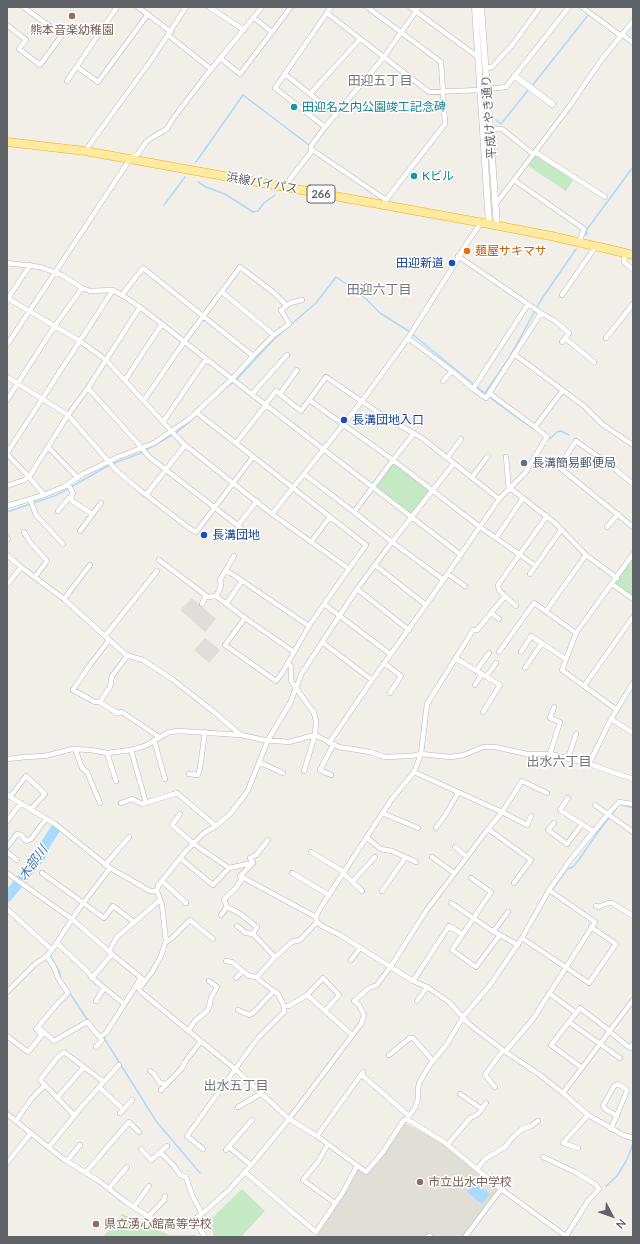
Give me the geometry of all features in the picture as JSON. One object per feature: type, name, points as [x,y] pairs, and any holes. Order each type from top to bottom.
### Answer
[{"type":"highway","name":"浜線バイパス","points":[[7,142],[85,151],[287,188],[384,203],[579,242],[629,254]]},
{"type":"street","points":[[7,25],[26,40],[20,49],[40,65],[62,35],[23,7]]},
{"type":"street","points":[[67,81],[117,7]]},
{"type":"street","points":[[138,7],[211,69]]},
{"type":"street","points":[[85,151],[170,33],[186,7]]},
{"type":"street","points":[[209,7],[244,30]]},
{"type":"street","points":[[7,345],[130,159],[138,154],[146,142],[167,129],[172,120],[211,69],[262,7]]},
{"type":"street","points":[[220,58],[240,74],[291,7]]},
{"type":"street","points":[[326,127],[275,88],[331,7]]},
{"type":"street","points":[[311,149],[384,203],[445,124],[441,62],[367,7]]},
{"type":"street","points":[[410,7],[418,9],[478,57]]},
{"type":"street","name":"平成けやき通り","points":[[475,7],[478,57],[490,129],[497,226]]},
{"type":"street","name":"平成けやき通り","points":[[481,7],[485,68],[485,223]]},
{"type":"street","points":[[485,68],[492,67],[532,20],[540,7]]},
{"type":"street","points":[[327,13],[429,92],[443,92],[506,87],[569,7]]},
{"type":"street","points":[[582,7],[633,43]]},
{"type":"street","points":[[287,188],[290,179],[311,152],[311,146],[384,57],[418,9]]},
{"type":"street","points":[[77,67],[98,82],[148,14]]},
{"type":"street","points":[[254,18],[272,32]]},
{"type":"street","points":[[495,205],[569,107],[602,59],[633,21]]},
{"type":"street","points":[[310,94],[360,39]]},
{"type":"street","points":[[285,74],[336,115]]},
{"type":"street","points":[[515,76],[552,104]]},
{"type":"street","points":[[490,129],[502,129],[534,153],[605,197]]},
{"type":"street","points":[[514,180],[584,230],[579,242]]},
{"type":"street","points":[[272,514],[362,401],[408,338],[451,270],[458,256],[485,223]]},
{"type":"street","points":[[562,295],[596,246]]},
{"type":"street","points":[[629,254],[624,262],[633,270]]},
{"type":"street","points":[[458,256],[555,321],[569,333],[564,340],[594,362]]},
{"type":"street","points":[[7,263],[40,267],[62,275],[82,288],[90,291],[113,290],[122,295],[140,307],[461,555]]},
{"type":"street","points":[[30,265],[7,299],[80,341],[106,360],[185,445],[272,514],[349,569]]},
{"type":"street","points":[[144,400],[184,342],[240,267],[273,292],[286,305]]},
{"type":"street","points":[[122,295],[142,268],[253,356]]},
{"type":"street","points":[[7,400],[54,327],[82,288]]},
{"type":"street","points":[[44,495],[7,453],[113,290]]},
{"type":"street","points":[[222,292],[274,335]]},
{"type":"street","points":[[7,506],[44,495],[109,462],[154,443],[198,413],[274,335],[289,324],[281,310],[290,303],[302,300]]},
{"type":"street","points":[[473,389],[528,304]]},
{"type":"street","points":[[606,338],[633,304]]},
{"type":"street","points":[[7,486],[29,477],[68,415],[88,388],[140,307]]},
{"type":"street","points":[[408,338],[486,398],[541,312]]},
{"type":"street","points":[[125,380],[162,324]]},
{"type":"street","points":[[514,354],[584,406],[602,424],[633,445]]},
{"type":"street","points":[[252,394],[287,355]]},
{"type":"street","points":[[163,422],[206,359]]},
{"type":"street","points":[[280,394],[297,370]]},
{"type":"street","points":[[444,381],[452,371]]},
{"type":"street","points":[[7,377],[68,415],[116,470],[146,495],[196,532],[253,457]]},
{"type":"street","points":[[236,444],[276,391],[301,410],[326,377],[385,417],[422,438],[448,457],[499,499]]},
{"type":"street","points":[[88,388],[146,454],[239,526],[257,501]]},
{"type":"street","points":[[534,427],[563,390]]},
{"type":"street","points":[[331,775],[320,770],[331,744],[372,680],[409,630],[499,499],[525,473],[547,438],[489,393]]},
{"type":"street","points":[[309,400],[393,460],[480,527],[536,566]]},
{"type":"street","points":[[198,413],[366,545],[309,626],[276,681],[226,645],[245,618]]},
{"type":"street","points":[[354,512],[414,433]]},
{"type":"street","points":[[448,457],[460,439]]},
{"type":"street","points":[[633,484],[609,464],[576,441],[559,467],[633,527]]},
{"type":"street","points":[[146,495],[185,445]]},
{"type":"street","points":[[48,447],[78,478]]},
{"type":"street","points":[[472,477],[488,456]]},
{"type":"street","points":[[506,457],[510,489],[547,516],[586,555],[617,578]]},
{"type":"street","points":[[101,1036],[106,1033],[124,1004],[143,980],[152,972],[161,956],[166,942],[166,931],[157,891],[158,886],[180,858],[204,833],[216,826],[230,814],[248,790],[268,740],[290,703],[302,673],[357,589],[454,463]]},
{"type":"street","points":[[304,474],[444,580]]},
{"type":"street","points":[[58,511],[73,493],[68,484]]},
{"type":"street","points":[[71,497],[72,501],[92,514]]},
{"type":"street","points":[[496,538],[523,498]]},
{"type":"street","points":[[30,499],[36,515],[63,544]]},
{"type":"street","points":[[80,531],[101,504]]},
{"type":"street","points":[[607,527],[618,514]]},
{"type":"street","points":[[516,606],[499,590],[498,585],[547,516]]},
{"type":"street","points":[[311,542],[330,517]]},
{"type":"street","points":[[530,574],[561,530]]},
{"type":"street","points":[[24,532],[30,542],[47,561],[35,577]]},
{"type":"street","points":[[617,710],[562,670],[576,633],[633,554]]},
{"type":"street","points":[[7,555],[64,599],[109,640],[128,655],[143,660],[172,679],[241,735]]},
{"type":"street","points":[[546,611],[586,555]]},
{"type":"street","points":[[216,596],[220,590],[220,580],[234,556]]},
{"type":"street","points":[[159,560],[208,597],[216,596],[294,652]]},
{"type":"street","points":[[64,599],[90,565]]},
{"type":"street","points":[[375,565],[426,605]]},
{"type":"street","points":[[7,585],[21,567]]},
{"type":"street","points":[[226,570],[309,626]]},
{"type":"street","points":[[105,636],[157,571]]},
{"type":"street","points":[[448,574],[465,586]]},
{"type":"street","points":[[226,604],[242,581]]},
{"type":"street","points":[[612,584],[633,599]]},
{"type":"street","points":[[357,589],[409,630]]},
{"type":"street","points":[[202,604],[206,595]]},
{"type":"street","points":[[257,977],[275,957],[292,942],[300,940],[316,919],[329,895],[382,813],[414,772],[420,754],[427,704],[472,630],[477,630],[505,596]]},
{"type":"street","points":[[499,652],[534,603],[576,633]]},
{"type":"street","points":[[324,604],[390,654]]},
{"type":"street","points":[[491,613],[499,619]]},
{"type":"street","points":[[584,686],[633,617]]},
{"type":"street","points":[[521,652],[531,636],[566,659]]},
{"type":"street","points":[[109,640],[73,690],[95,702],[100,702],[117,713],[122,712],[159,737]]},
{"type":"street","points":[[322,642],[372,680]]},
{"type":"street","points":[[525,668],[542,643]]},
{"type":"street","points":[[476,671],[489,653]]},
{"type":"street","points":[[100,702],[110,687],[112,676],[128,655]]},
{"type":"street","points":[[455,658],[500,685],[483,712]]},
{"type":"street","points":[[288,662],[291,667],[291,681],[314,713],[316,721],[315,735],[304,771]]},
{"type":"street","points":[[384,663],[401,676],[390,693]]},
{"type":"street","points":[[475,685],[496,663]]},
{"type":"street","points":[[589,764],[611,719],[633,683]]},
{"type":"street","points":[[550,754],[560,722],[550,718],[554,707]]},
{"type":"street","points":[[611,719],[633,733]]},
{"type":"street","points":[[7,760],[45,756],[72,749],[107,753],[132,750],[145,746],[169,732],[180,731],[241,735],[289,742],[315,735],[339,747],[370,752],[385,757],[411,756],[420,754],[451,757],[464,755],[483,747],[495,747],[526,754],[550,754],[589,764],[633,779]]},
{"type":"street","points":[[190,774],[198,775],[205,732]]},
{"type":"street","points":[[568,759],[576,734]]},
{"type":"street","points":[[154,740],[165,779]]},
{"type":"street","points":[[75,749],[82,768],[87,772],[100,803]]},
{"type":"street","points":[[132,750],[146,803]]},
{"type":"street","points":[[107,753],[116,781]]},
{"type":"street","points":[[259,762],[283,772]]},
{"type":"street","points":[[414,772],[527,825],[532,816]]},
{"type":"street","points":[[31,809],[45,794],[26,776],[9,796],[54,824],[110,868],[150,890],[157,891]]},
{"type":"street","points":[[7,1114],[67,1160],[109,1188],[134,1208],[160,1224],[168,1227],[175,1227],[194,1220],[228,1191],[251,1165],[290,1118],[352,1035],[360,1024],[364,1015],[359,1005],[354,1001],[369,988],[377,984],[391,966],[426,911],[502,812],[522,780],[547,793]]},
{"type":"street","points":[[120,803],[132,799],[142,804],[177,793],[216,826]]},
{"type":"street","points":[[436,828],[458,793]]},
{"type":"street","points":[[568,798],[560,810],[593,831]]},
{"type":"street","points":[[137,988],[235,1069],[290,1118],[366,1172],[383,1152],[403,1121],[415,1108],[418,1099],[419,1083],[433,1061],[447,1044],[463,1017],[490,986],[518,945],[549,890],[593,831],[619,802],[633,804]]},
{"type":"street","points":[[7,821],[21,803]]},
{"type":"street","points":[[595,805],[633,832]]},
{"type":"street","points":[[382,813],[418,828]]},
{"type":"street","points":[[180,814],[172,825],[194,844],[229,868]]},
{"type":"street","points":[[7,847],[17,834],[21,835],[26,841],[31,839],[46,819]]},
{"type":"street","points":[[554,823],[548,830],[567,844],[582,824]]},
{"type":"street","points":[[488,829],[531,860],[514,883]]},
{"type":"street","points":[[105,864],[129,837]]},
{"type":"street","points":[[367,838],[381,848],[392,851],[416,862]]},
{"type":"street","points":[[253,863],[250,858],[256,855],[268,840]]},
{"type":"street","points":[[455,847],[467,857]]},
{"type":"street","points":[[7,852],[17,860]]},
{"type":"street","points":[[311,852],[344,873],[362,891]]},
{"type":"street","points":[[352,882],[375,857]]},
{"type":"street","points":[[432,857],[454,873]]},
{"type":"street","points":[[180,858],[213,885],[229,868],[253,863]]},
{"type":"street","points":[[382,891],[405,858]]},
{"type":"street","points":[[253,863],[240,876],[316,919],[322,926],[340,935],[413,981],[427,987],[449,1002],[469,1024],[504,1051],[540,1075],[588,1114],[611,1129],[633,1138]]},
{"type":"street","points":[[7,992],[35,964],[52,950],[72,919],[110,868]]},
{"type":"street","points":[[7,872],[72,919],[143,980]]},
{"type":"street","points":[[42,873],[104,918],[113,906],[134,922]]},
{"type":"street","points":[[292,873],[329,895]]},
{"type":"street","points":[[243,877],[236,888],[224,899],[227,907],[240,913],[257,927],[253,934]]},
{"type":"street","points":[[472,878],[491,892],[452,950],[476,967],[499,936]]},
{"type":"street","points":[[162,881],[186,903]]},
{"type":"street","points":[[495,1087],[485,1075],[533,1019],[595,922],[549,890]]},
{"type":"street","points":[[92,978],[110,952],[117,938],[160,900]]},
{"type":"street","points":[[451,903],[499,936],[518,945]]},
{"type":"street","points":[[596,906],[598,907],[612,903],[633,916]]},
{"type":"street","points":[[221,915],[227,907]]},
{"type":"street","points":[[7,910],[52,950]]},
{"type":"street","points":[[493,932],[508,912]]},
{"type":"street","points":[[166,942],[190,920],[213,939]]},
{"type":"street","points":[[237,926],[246,933],[253,934],[275,957]]},
{"type":"street","points":[[413,981],[449,926],[462,934]]},
{"type":"street","points":[[522,938],[589,983],[616,944],[591,927]]},
{"type":"street","points":[[57,943],[88,972],[92,978],[124,1004]]},
{"type":"street","points":[[351,960],[360,948]]},
{"type":"street","points":[[7,1036],[28,1052],[42,1035],[36,1029],[68,993],[58,978],[54,967],[46,956]]},
{"type":"street","points":[[203,1150],[187,1136],[257,1039],[284,1012],[284,1006],[278,994],[257,977],[249,976],[232,962],[226,961]]},
{"type":"street","points":[[236,978],[243,971]]},
{"type":"street","points":[[284,1006],[289,1006],[307,994],[323,978],[339,995],[325,1011]]},
{"type":"street","points":[[188,1031],[195,1021],[207,1011],[209,1007],[211,998],[217,987],[210,981]]},
{"type":"street","points":[[417,1001],[427,987]]},
{"type":"street","points":[[96,1001],[104,988]]},
{"type":"street","points":[[238,1010],[249,1015],[253,1013],[274,991]]},
{"type":"street","points":[[549,992],[576,1013]]},
{"type":"street","points":[[307,994],[352,1035]]},
{"type":"street","points":[[563,1093],[623,1012],[633,1001]]},
{"type":"street","points":[[582,1068],[551,1045],[580,1008],[630,1048],[633,1044]]},
{"type":"street","points":[[38,1027],[54,1040],[86,1022],[101,1036],[102,1040],[96,1047]]},
{"type":"street","points":[[569,1022],[601,1043],[620,1058]]},
{"type":"street","points":[[389,1055],[410,1038],[413,1038],[433,1061]]},
{"type":"street","points":[[161,1090],[182,1068],[201,1041]]},
{"type":"street","points":[[74,1116],[40,1080],[57,1058],[64,1052],[104,1082]]},
{"type":"street","points":[[49,1147],[119,1065]]},
{"type":"street","points":[[58,1098],[84,1067]]},
{"type":"street","points":[[150,1071],[160,1083],[167,1084]]},
{"type":"street","points":[[316,1136],[362,1074],[408,1117],[448,1144],[501,1189],[566,1236],[588,1201],[599,1189],[595,1184],[575,1172],[543,1157]]},
{"type":"street","points":[[611,1129],[627,1091],[618,1084],[614,1086],[603,1106],[616,1116]]},
{"type":"street","points":[[16,1121],[32,1098],[45,1085]]},
{"type":"street","points":[[99,1088],[122,1111],[132,1100]]},
{"type":"street","points":[[238,1107],[262,1093]]},
{"type":"street","points":[[460,1094],[482,1109]]},
{"type":"street","points":[[448,1144],[470,1118],[478,1114],[486,1103]]},
{"type":"street","points":[[578,1148],[563,1142],[588,1114]]},
{"type":"street","points":[[251,1165],[228,1148],[252,1120]]},
{"type":"street","points":[[477,1169],[485,1159],[505,1147],[522,1129],[531,1126],[538,1121]]},
{"type":"street","points":[[86,1172],[129,1122],[139,1132]]},
{"type":"street","points":[[7,1163],[31,1133]]},
{"type":"street","points":[[328,1144],[318,1162],[303,1180],[335,1203]]},
{"type":"street","points":[[67,1160],[80,1145]]},
{"type":"street","points":[[141,1149],[151,1160],[167,1146]]},
{"type":"street","points":[[160,1152],[174,1166],[180,1175],[186,1177],[192,1195],[202,1214]]},
{"type":"street","points":[[245,1172],[316,1232],[357,1166]]},
{"type":"street","points":[[109,1188],[124,1168]]},
{"type":"street","points":[[134,1208],[149,1186]]},
{"type":"street","points":[[465,1237],[501,1189]]},
{"type":"street","points":[[148,1217],[164,1200],[165,1196]]},
{"type":"street","points":[[194,1220],[204,1237]]},
{"type":"shaded area","points":[[192,598],[216,619],[205,632],[180,610]]},
{"type":"shaded area","points":[[205,638],[220,650],[209,663],[194,650]]},
{"type":"shaded area","name":"市立出水中学校","points":[[405,1123],[436,1139],[499,1190],[462,1237],[432,1237],[429,1234],[426,1237],[316,1237],[358,1168],[366,1174],[384,1153],[395,1135]]},
{"type":"green space","points":[[536,155],[573,180],[566,191],[528,166]]},
{"type":"green space","points":[[394,462],[431,490],[411,514],[375,486]]},
{"type":"green space","points":[[633,557],[633,597],[614,584]]},
{"type":"green space","points":[[242,1189],[265,1211],[241,1237],[214,1237],[210,1220]]},
{"type":"green space","points":[[122,1214],[169,1235],[195,1235],[196,1237],[103,1237]]},
{"type":"water","points":[[475,1182],[490,1194],[482,1204],[467,1192]]},
{"type":"waterway","points":[[532,86],[589,14]]},
{"type":"waterway","points":[[496,120],[501,124],[529,89]]},
{"type":"waterway","points":[[196,162],[243,95],[309,145]]},
{"type":"waterway","points":[[586,235],[588,228],[633,167]]},
{"type":"waterway","points":[[164,205],[185,177]]},
{"type":"waterway","points":[[198,182],[206,187],[225,194],[253,212],[258,211],[264,203],[275,195]]},
{"type":"waterway","points":[[485,393],[509,358],[541,300],[576,249]]},
{"type":"waterway","points":[[220,393],[237,379],[274,339],[316,303],[336,277],[367,300],[380,313],[410,332]]},
{"type":"waterway","points":[[412,334],[497,403],[542,435]]},
{"type":"waterway","points":[[7,512],[57,495],[106,467],[141,453],[177,432],[206,406]]},
{"type":"waterway","points":[[548,438],[551,438],[557,432],[561,431],[569,435]]},
{"type":"waterway","points":[[552,890],[567,869],[573,867],[578,861],[618,806],[620,804],[633,808]]},
{"type":"waterway","name":"木部川","points":[[7,897],[40,857],[45,845],[56,828]]},
{"type":"waterway","points":[[50,956],[59,971],[61,979]]},
{"type":"waterway","points":[[69,992],[89,1022]]},
{"type":"waterway","points":[[106,1035],[104,1038],[156,1121],[200,1173]]},
{"type":"waterway","points":[[606,1186],[617,1176],[625,1163],[633,1143]]},
{"type":"place","name":"熊本音楽幼稚園","points":[[72,16]]},
{"type":"place","name":"田迎名之内公園竣工記念碑","points":[[294,107]]},
{"type":"place","name":"Kビル","points":[[414,176]]},
{"type":"place","name":"麺屋サキマサ","points":[[467,251]]},
{"type":"place","name":"田迎新道","points":[[452,263]]},
{"type":"place","name":"長溝団地入口","points":[[344,420]]},
{"type":"place","name":"長溝簡易郵便局","points":[[524,463]]},
{"type":"place","name":"長溝団地","points":[[204,535]]},
{"type":"place","name":"市立出水中学校","points":[[420,1182]]},
{"type":"place","name":"県立湧心館高等学校","points":[[96,1224]]},
{"type":"district","name":"田迎五丁目","points":[[380,81]]},
{"type":"district","name":"田迎六丁目","points":[[379,290]]},
{"type":"district","name":"出水六丁目","points":[[559,762]]},
{"type":"district","name":"出水五丁目","points":[[236,1086]]}]
